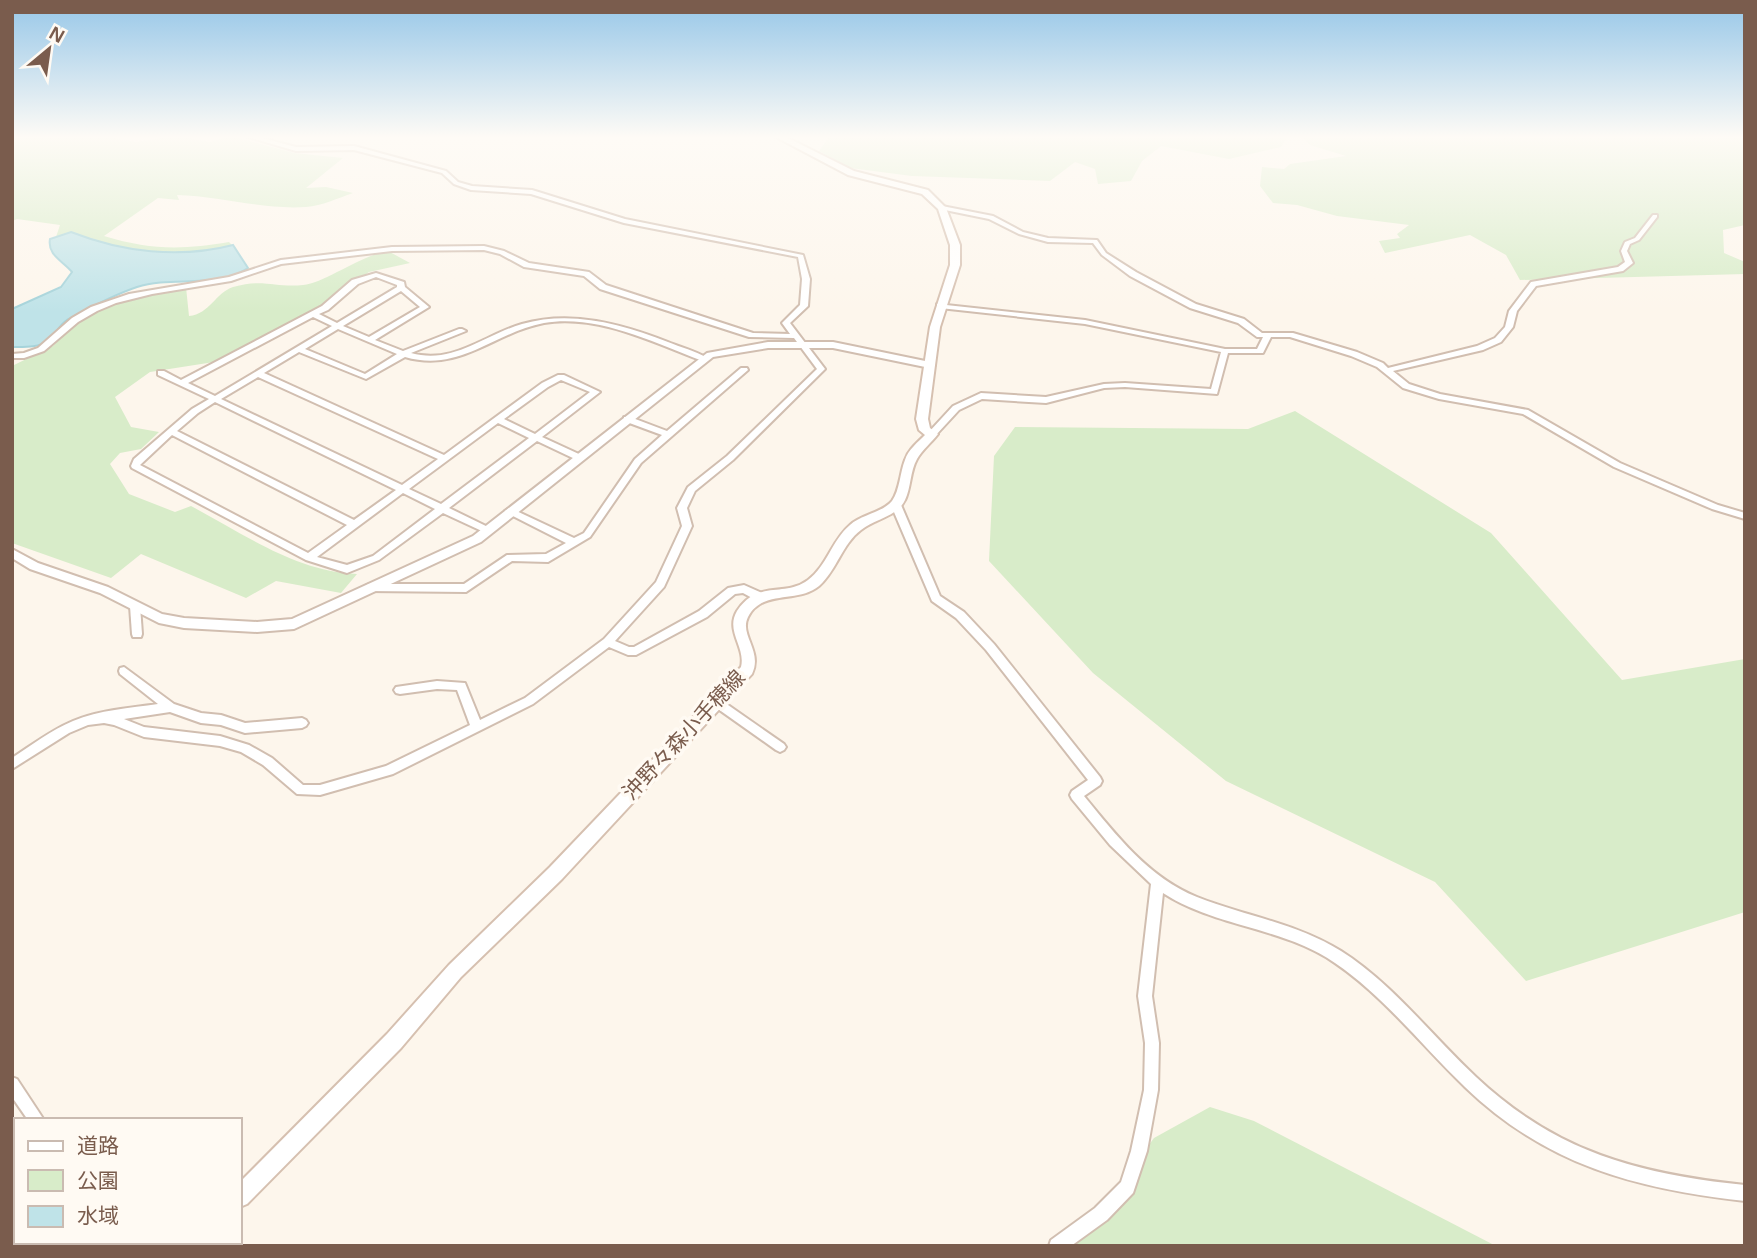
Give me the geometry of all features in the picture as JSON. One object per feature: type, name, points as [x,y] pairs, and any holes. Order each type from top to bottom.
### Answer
[{"type":"main road","points":[[758,596],[768,592],[798,591],[811,584],[854,527],[896,505],[911,458],[932,434],[922,425],[930,365],[940,306],[956,254],[942,208],[928,195]]},
{"type":"main road","name":"沖野々森小手穂線","points":[[242,1194],[394,1041],[489,936],[556,873],[747,670],[751,661],[738,629],[741,617],[758,596]]},
{"type":"street","points":[[98,718],[112,719],[145,732],[215,739],[246,749],[263,758],[301,790],[320,790],[389,770],[528,701],[608,642],[660,584],[687,527],[682,508],[691,489],[730,458],[821,369],[786,321],[804,306],[806,291],[803,257],[635,223],[541,195]]},
{"type":"street","points":[[942,208],[991,217],[1021,233],[1048,240],[1095,241],[1104,254],[1173,297],[1241,321],[1254,332],[1267,337],[1290,335],[1354,354],[1389,370],[1406,386],[1438,396],[1525,412],[1617,465],[1715,507],[1745,516]]},
{"type":"street","points":[[1389,370],[1480,348],[1498,340],[1509,327],[1513,311],[1534,284],[1620,268],[1629,263],[1624,251],[1627,243],[1637,239],[1655,216]]},
{"type":"street","points":[[12,356],[45,349],[74,320],[101,306],[145,292],[228,280],[258,266],[281,262],[429,248],[493,249],[527,265],[586,274],[603,287],[752,335],[795,336]]},
{"type":"street","points":[[181,383],[266,336],[313,314],[355,282],[376,275],[401,284],[401,288],[425,307],[372,339]]},
{"type":"street","points":[[309,558],[561,377],[596,392],[376,558],[347,569],[309,558],[135,466],[137,461],[177,425],[214,399],[401,288]]},
{"type":"street","points":[[940,306],[1085,322],[1225,351],[1260,351],[1267,337]]},
{"type":"street","points":[[313,314],[405,353],[428,359],[443,357],[522,326],[548,320],[606,324],[703,358]]},
{"type":"street","points":[[299,349],[366,377],[405,353],[462,331]]},
{"type":"street","points":[[12,553],[34,566],[104,590],[159,618],[184,623],[275,628],[295,624],[477,539],[703,358],[768,345],[844,346],[930,365]]},
{"type":"street","points":[[932,434],[956,408],[981,396],[1046,400],[1104,386],[1125,385],[1214,392],[1225,351]]},
{"type":"street","points":[[371,588],[466,588],[510,557],[548,558],[575,543],[587,534],[638,461],[744,370]]},
{"type":"street","points":[[161,373],[487,530]]},
{"type":"street","points":[[257,373],[445,459]]},
{"type":"street","points":[[627,419],[667,434]]},
{"type":"street","points":[[498,420],[578,457]]},
{"type":"street","points":[[172,432],[355,525]]},
{"type":"street","points":[[896,505],[936,598],[960,615],[990,647],[1096,781],[1076,796],[1109,835],[1158,882],[1191,901],[1276,927],[1339,957],[1387,996],[1473,1084],[1539,1137],[1596,1166],[1629,1175],[1702,1190],[1745,1193]]},
{"type":"street","points":[[510,511],[575,543]]},
{"type":"street","points":[[608,642],[628,651],[645,648],[703,614],[733,591],[744,589],[758,596]]},
{"type":"street","points":[[135,606],[137,634]]},
{"type":"street","points":[[124,671],[170,707],[245,729],[302,723]]},
{"type":"street","points":[[400,690],[437,685],[461,686],[476,725]]},
{"type":"street","points":[[715,701],[780,747]]},
{"type":"street","points":[[12,764],[74,726],[98,718],[170,707]]},
{"type":"street","points":[[1057,1246],[1101,1214],[1127,1187],[1139,1151],[1151,1090],[1152,1042],[1146,996],[1158,882]]},
{"type":"street","points":[[12,1084],[36,1118]]},
{"type":"green space","points":[[12,195],[348,195],[306,207],[273,207],[177,195],[179,200],[158,198],[104,236],[151,246],[181,247],[229,242],[234,247],[184,258],[104,252],[56,237],[60,225],[17,219],[12,221]]},
{"type":"green space","points":[[1267,195],[1745,195],[1745,225],[1723,230],[1724,253],[1745,262],[1745,274],[1520,280],[1506,255],[1470,235],[1385,253],[1379,241],[1400,238],[1397,234],[1409,225],[1337,216],[1297,205],[1273,203]]},
{"type":"green space","points":[[388,251],[410,263],[369,272],[320,309],[214,362],[150,372],[115,397],[131,427],[159,432],[141,449],[120,453],[110,464],[129,494],[175,512],[191,506],[292,559],[335,572],[357,574],[341,593],[276,581],[246,598],[141,554],[111,578],[12,543],[12,366],[53,346],[78,321],[114,305],[162,290],[186,287],[189,316],[207,308],[233,287],[253,283],[293,286],[312,283]]},
{"type":"green space","points":[[1295,411],[1491,533],[1622,680],[1745,659],[1745,912],[1526,981],[1435,882],[1226,781],[1093,673],[989,561],[994,456],[1015,427],[1248,429]]},
{"type":"green space","points":[[1210,1107],[1254,1121],[1496,1246],[1074,1246],[1154,1138]]},
{"type":"water","points":[[71,232],[130,249],[151,251],[192,252],[233,245],[248,268],[221,279],[165,282],[137,287],[67,320],[45,343],[12,347],[12,309],[61,287],[72,272],[53,254],[50,245],[50,239]]}]
